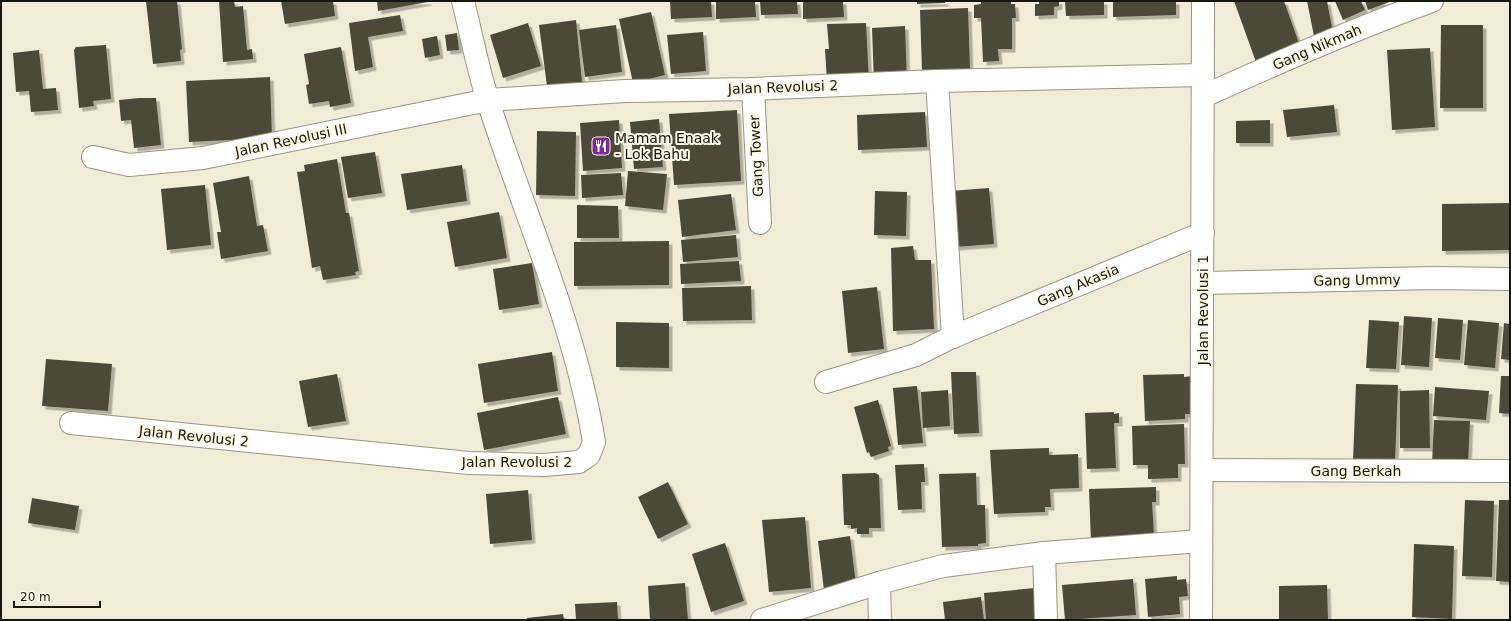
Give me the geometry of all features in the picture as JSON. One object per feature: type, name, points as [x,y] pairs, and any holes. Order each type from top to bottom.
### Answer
[{"type":"street","name":"Jalan Revolusi 2","points":[[71,423],[469,463],[544,465],[579,462],[589,455],[594,442],[572,347],[542,253],[488,100],[463,1]]},
{"type":"street","name":"Jalan Revolusi 1","points":[[1201,620],[1204,283],[1203,1]]},
{"type":"street","name":"Gang Nikmah","points":[[1204,85],[1432,1]]},
{"type":"street","name":"Jalan Revolusi 2","points":[[488,100],[625,91],[753,89],[937,81],[1079,79],[1204,85]]},
{"type":"street","points":[[937,81],[953,337]]},
{"type":"street","name":"Gang Tower","points":[[753,89],[760,223]]},
{"type":"street","name":"Jalan Revolusi III","points":[[94,157],[129,165],[203,158],[488,100]]},
{"type":"street","name":"Gang Akasia","points":[[826,382],[916,355],[953,337],[1203,233]]},
{"type":"street","name":"Gang Ummy","points":[[1204,283],[1433,278],[1510,278]]},
{"type":"street","name":"Gang Berkah","points":[[1202,470],[1510,471]]},
{"type":"street","points":[[762,620],[879,583],[943,566],[1044,553],[1201,541]]},
{"type":"street","points":[[1044,553],[1046,620]]},
{"type":"street","points":[[879,583],[880,620]]},
{"type":"building","points":[[146,1],[177,1],[182,49],[180,50],[181,61],[153,64]]},
{"type":"building","points":[[219,1],[234,1],[235,7],[243,6],[247,50],[252,49],[253,59],[223,62]]},
{"type":"building","points":[[281,1],[333,1],[335,16],[285,24]]},
{"type":"building","points":[[377,1],[428,1],[428,2],[378,11]]},
{"type":"building","points":[[670,1],[711,1],[712,17],[671,19]]},
{"type":"building","points":[[716,1],[755,1],[756,17],[716,19]]},
{"type":"building","points":[[760,1],[797,1],[798,14],[761,15]]},
{"type":"building","points":[[803,1],[843,1],[844,17],[803,19]]},
{"type":"building","points":[[917,1],[945,1],[945,3],[917,4]]},
{"type":"building","points":[[1011,1],[1011,4],[1015,4],[1016,18],[1012,18],[1012,49],[998,49],[999,61],[983,62],[981,18],[974,18],[974,5],[981,4],[981,2]]},
{"type":"building","points":[[1039,1],[1059,1],[1059,6],[1054,7],[1054,15],[1035,16],[1035,4],[1039,4]]},
{"type":"building","points":[[1065,1],[1104,1],[1104,15],[1066,16]]},
{"type":"building","points":[[1113,1],[1176,1],[1176,15],[1113,17]]},
{"type":"building","points":[[1234,1],[1284,1],[1300,46],[1256,62]]},
{"type":"building","points":[[1307,1],[1327,1],[1334,38],[1315,41]]},
{"type":"building","points":[[1335,1],[1361,1],[1365,10],[1343,20]]},
{"type":"building","points":[[1365,1],[1392,1],[1368,10]]},
{"type":"building","points":[[968,8],[970,69],[922,71],[920,10]]},
{"type":"building","points":[[651,12],[665,75],[633,83],[619,19]]},
{"type":"building","points":[[400,15],[403,31],[368,37],[373,67],[355,71],[349,23]]},
{"type":"building","points":[[576,20],[582,82],[547,86],[539,25]]},
{"type":"building","points":[[528,23],[541,66],[503,78],[490,35]]},
{"type":"building","points":[[866,23],[869,80],[827,82],[825,49],[829,49],[827,24]]},
{"type":"building","points":[[616,25],[622,72],[585,77],[579,30]]},
{"type":"building","points":[[1441,25],[1483,25],[1483,108],[1440,108]]},
{"type":"building","points":[[905,26],[907,81],[874,82],[872,28]]},
{"type":"building","points":[[703,32],[706,71],[671,74],[667,35]]},
{"type":"building","points":[[457,33],[459,50],[447,51],[445,35]]},
{"type":"building","points":[[437,36],[440,55],[425,58],[422,39]]},
{"type":"building","points":[[106,45],[111,99],[93,101],[94,106],[79,108],[74,50],[76,47]]},
{"type":"building","points":[[341,47],[351,103],[330,107],[329,101],[309,104],[306,85],[309,84],[304,54]]},
{"type":"building","points":[[1430,48],[1435,127],[1392,130],[1387,50]]},
{"type":"building","points":[[39,50],[43,89],[56,88],[58,110],[31,112],[29,91],[16,92],[13,53]]},
{"type":"building","points":[[270,77],[272,138],[189,142],[186,81]]},
{"type":"building","points":[[156,98],[161,145],[134,148],[131,120],[121,121],[119,100]]},
{"type":"building","points":[[1334,105],[1337,132],[1287,137],[1283,110]]},
{"type":"building","points":[[737,110],[741,181],[674,185],[669,114]]},
{"type":"building","points":[[925,112],[927,147],[858,150],[857,115]]},
{"type":"building","points":[[659,119],[663,167],[634,169],[630,122]]},
{"type":"building","name":"Mamam Enaak - Lok Bahu","points":[[619,120],[622,168],[583,171],[580,123]]},
{"type":"building","points":[[1270,120],[1270,143],[1236,143],[1236,121]]},
{"type":"building","points":[[537,131],[576,132],[575,196],[536,195]]},
{"type":"building","points":[[375,152],[382,193],[348,198],[341,157]]},
{"type":"building","points":[[337,159],[346,213],[349,213],[359,271],[355,272],[356,275],[323,280],[320,266],[312,268],[297,172],[305,171],[304,165]]},
{"type":"building","points":[[462,165],[467,201],[407,210],[401,174]]},
{"type":"building","points":[[628,171],[667,174],[663,210],[625,206]]},
{"type":"building","points":[[621,173],[623,195],[582,198],[581,175]]},
{"type":"building","points":[[249,176],[257,226],[263,225],[268,251],[221,259],[217,232],[221,232],[213,183]]},
{"type":"building","points":[[205,185],[211,245],[167,250],[161,189]]},
{"type":"building","points":[[989,188],[994,244],[955,247],[950,191]]},
{"type":"building","points":[[875,191],[907,192],[906,236],[874,235]]},
{"type":"building","points":[[731,194],[736,230],[682,237],[678,200]]},
{"type":"building","points":[[1510,203],[1510,250],[1442,251],[1442,204]]},
{"type":"building","points":[[577,205],[618,206],[619,238],[577,238]]},
{"type":"building","points":[[499,212],[507,258],[455,267],[447,222]]},
{"type":"building","points":[[736,235],[738,257],[683,262],[681,240]]},
{"type":"building","points":[[669,241],[669,285],[574,286],[574,242]]},
{"type":"building","points":[[913,246],[915,260],[931,260],[934,329],[893,331],[891,248]]},
{"type":"building","points":[[739,261],[741,281],[681,284],[680,264]]},
{"type":"building","points":[[532,263],[539,304],[499,310],[493,269]]},
{"type":"building","points":[[751,286],[752,320],[683,321],[682,288]]},
{"type":"building","points":[[877,287],[884,349],[848,353],[842,291]]},
{"type":"building","points":[[1404,316],[1432,318],[1429,367],[1401,365]]},
{"type":"building","points":[[1438,318],[1463,320],[1460,360],[1435,358]]},
{"type":"building","points":[[1369,320],[1399,322],[1396,369],[1366,368]]},
{"type":"building","points":[[1468,320],[1499,323],[1495,368],[1464,365]]},
{"type":"building","points":[[616,322],[669,323],[669,368],[616,367]]},
{"type":"building","points":[[1504,323],[1510,324],[1510,360],[1501,359]]},
{"type":"building","points":[[552,352],[558,391],[484,403],[478,364]]},
{"type":"building","points":[[46,359],[112,364],[108,411],[42,406]]},
{"type":"building","points":[[951,372],[976,372],[979,433],[954,434]]},
{"type":"building","points":[[337,374],[346,421],[308,427],[299,381]]},
{"type":"building","points":[[1184,374],[1184,377],[1193,376],[1194,414],[1185,414],[1185,419],[1145,421],[1143,375]]},
{"type":"building","points":[[1501,376],[1510,376],[1510,414],[1499,413]]},
{"type":"building","points":[[1356,384],[1398,385],[1395,462],[1353,461]]},
{"type":"building","points":[[917,386],[923,443],[898,445],[893,388]]},
{"type":"building","points":[[1435,387],[1489,391],[1486,420],[1433,416]]},
{"type":"building","points":[[948,390],[950,426],[923,428],[921,392]]},
{"type":"building","points":[[1429,390],[1430,448],[1400,448],[1400,391]]},
{"type":"building","points":[[558,397],[566,434],[484,450],[477,413]]},
{"type":"building","points":[[878,400],[891,446],[888,447],[889,451],[871,457],[869,452],[867,453],[854,407]]},
{"type":"building","points":[[1114,412],[1114,414],[1119,413],[1119,423],[1114,423],[1116,468],[1087,469],[1085,413]]},
{"type":"building","points":[[1434,420],[1470,421],[1468,465],[1432,464]]},
{"type":"building","points":[[1184,424],[1185,464],[1178,464],[1178,478],[1148,479],[1148,465],[1133,465],[1132,426]]},
{"type":"building","points":[[1049,448],[1049,455],[1078,454],[1079,488],[1050,489],[1051,507],[1045,507],[1045,512],[994,514],[990,450]]},
{"type":"building","points":[[924,464],[925,482],[921,482],[922,509],[898,510],[895,465]]},
{"type":"building","points":[[875,473],[879,475],[881,528],[869,528],[869,534],[857,534],[857,528],[851,529],[851,525],[844,525],[842,474]]},
{"type":"building","points":[[976,473],[977,505],[985,505],[986,543],[978,544],[978,546],[942,547],[939,474]]},
{"type":"building","points":[[668,482],[688,524],[658,539],[638,497]]},
{"type":"building","points":[[1156,487],[1156,502],[1152,502],[1154,535],[1108,536],[1108,542],[1091,542],[1089,489]]},
{"type":"building","points":[[528,490],[532,540],[490,544],[486,494]]},
{"type":"building","points":[[32,498],[79,506],[75,530],[28,523]]},
{"type":"building","points":[[1465,500],[1494,501],[1492,577],[1462,576]]},
{"type":"building","points":[[1499,500],[1510,500],[1510,582],[1496,581]]},
{"type":"building","points":[[805,517],[811,588],[769,592],[762,520]]},
{"type":"building","points":[[850,536],[856,585],[824,590],[818,541]]},
{"type":"building","points":[[725,543],[744,601],[711,612],[692,554]]},
{"type":"building","points":[[1414,544],[1454,546],[1452,619],[1412,617]]},
{"type":"building","points":[[1177,576],[1177,580],[1186,579],[1188,596],[1179,597],[1180,614],[1148,617],[1145,579]]},
{"type":"building","points":[[1133,579],[1136,615],[1065,620],[1062,585]]},
{"type":"building","points":[[685,583],[688,620],[650,620],[648,586]]},
{"type":"building","points":[[1327,585],[1328,620],[1279,620],[1279,586]]},
{"type":"building","points":[[1035,588],[1038,620],[986,620],[984,593]]},
{"type":"building","points":[[981,597],[984,620],[945,620],[943,602]]},
{"type":"building","points":[[617,602],[618,620],[576,620],[575,604]]},
{"type":"building","points":[[563,614],[564,620],[527,620],[527,618]]},
{"type":"place","name":"Mamam Enaak - Lok Bahu","points":[[601,146]]}]
